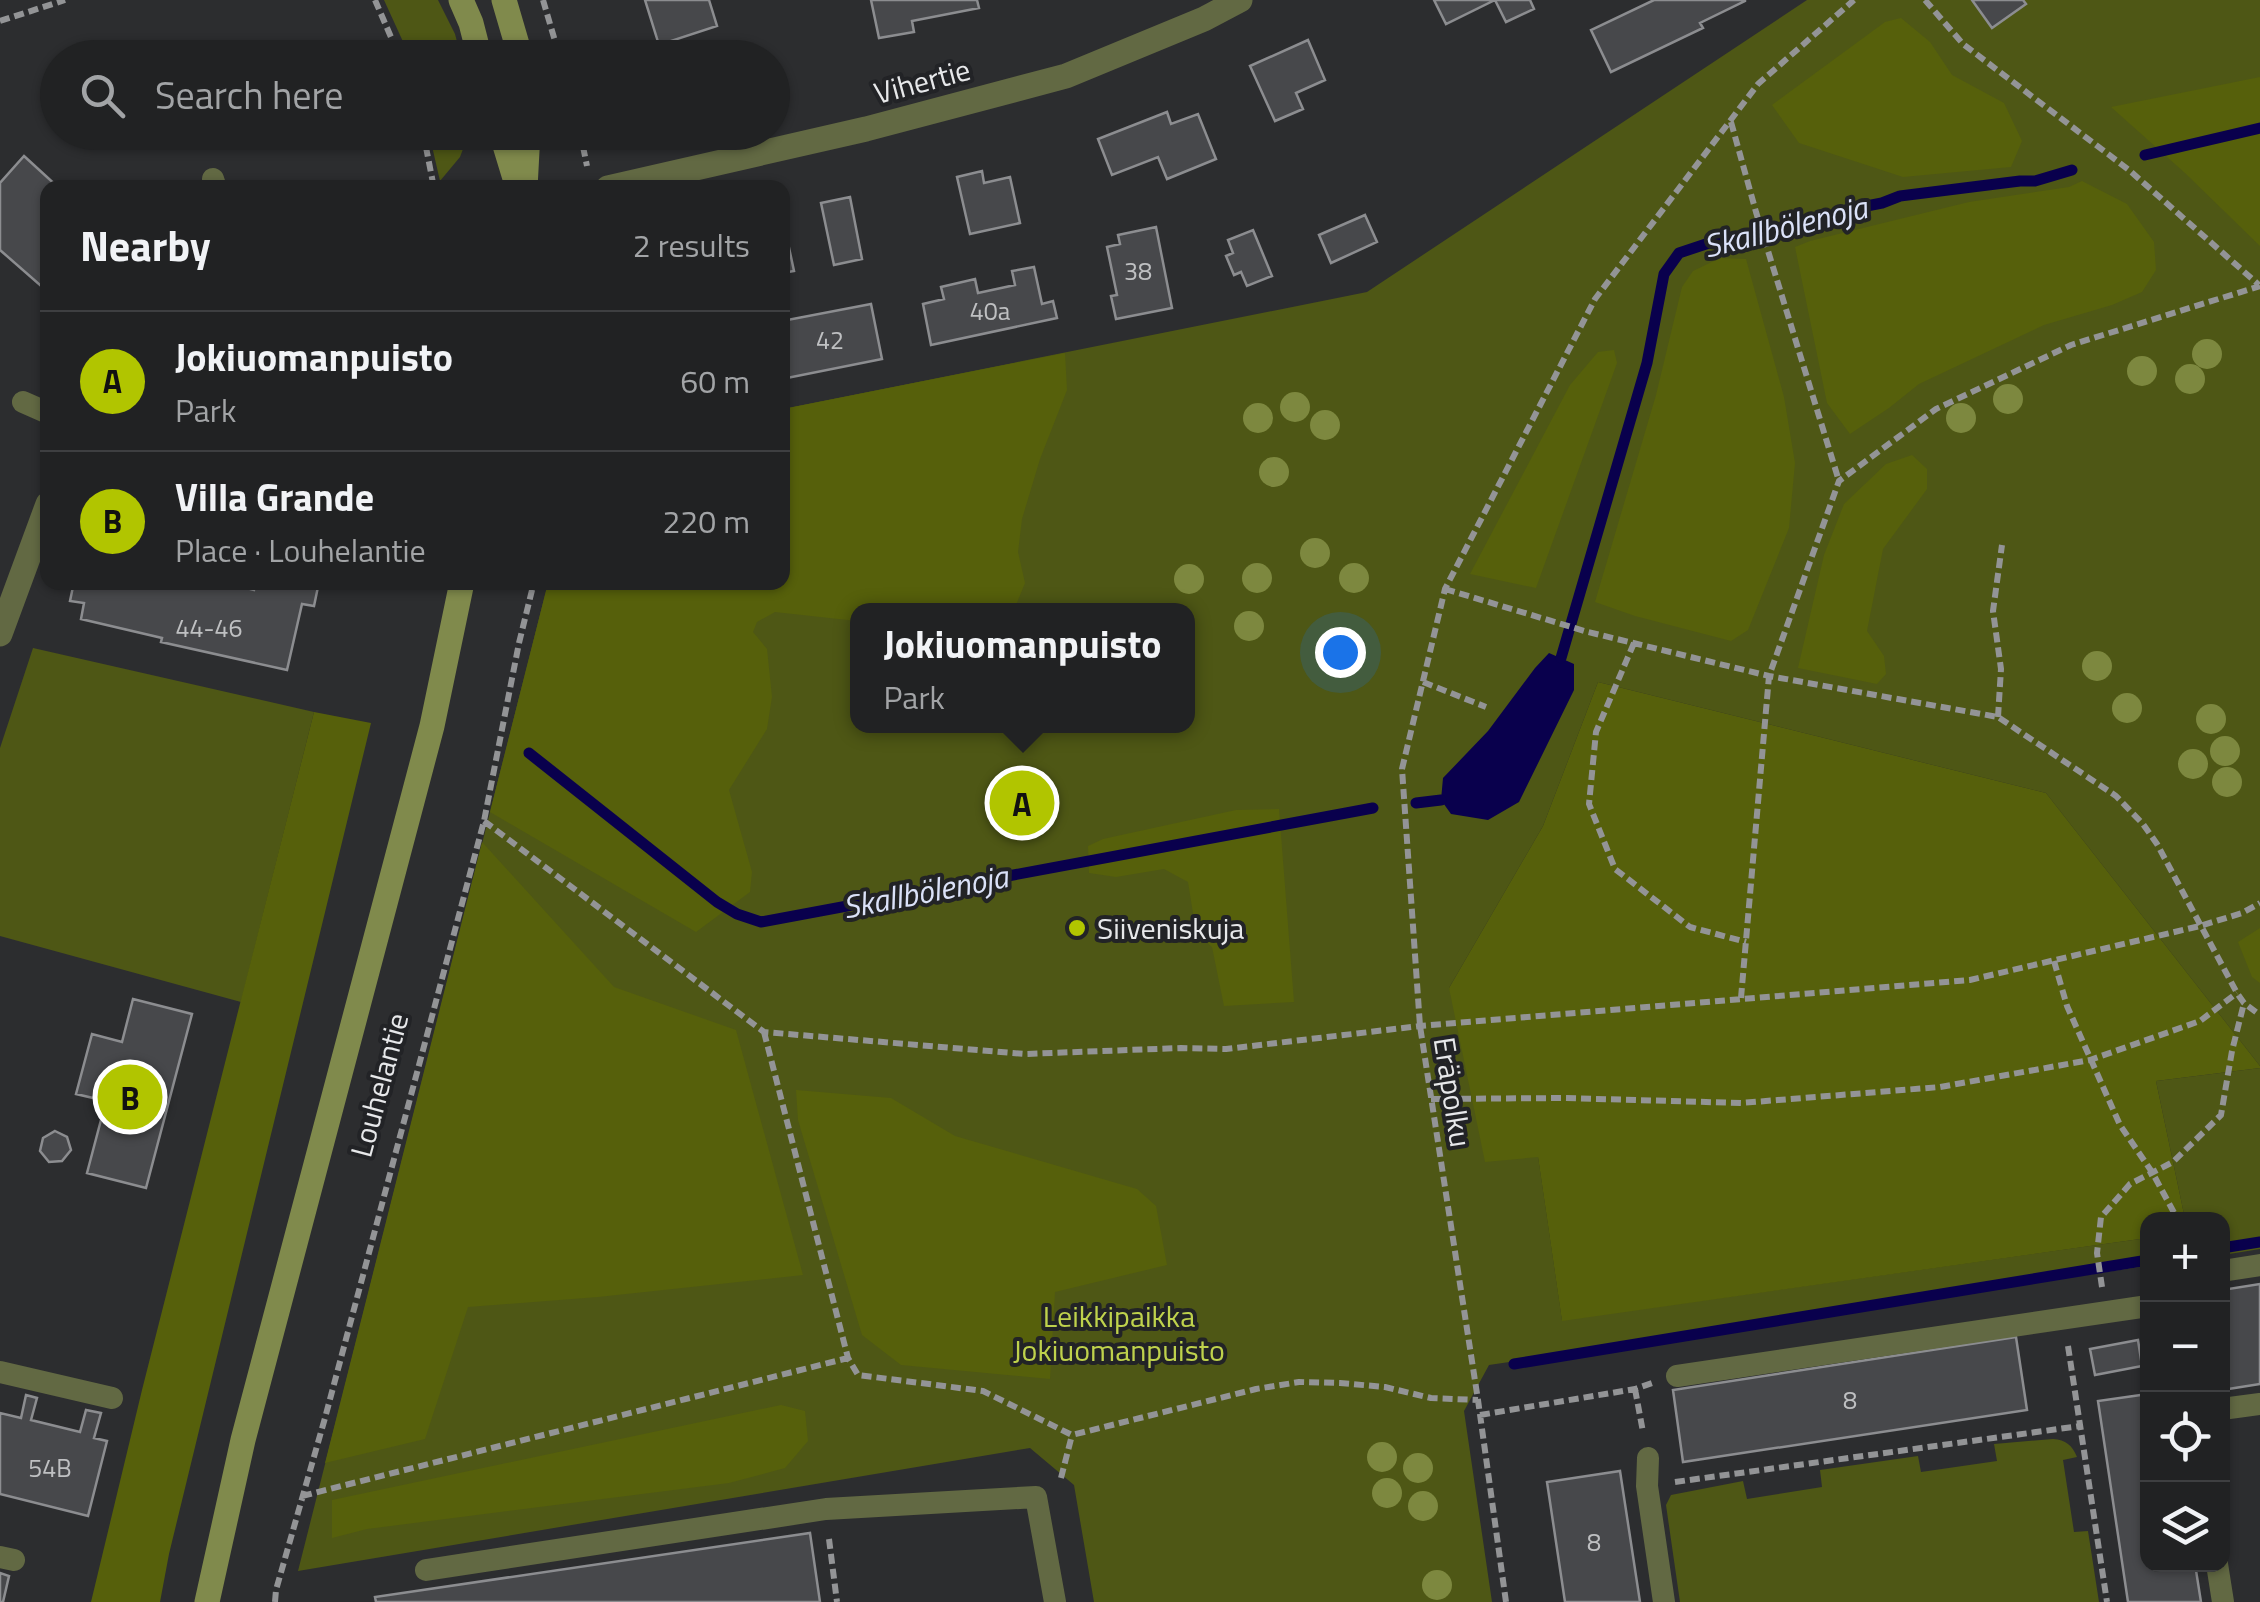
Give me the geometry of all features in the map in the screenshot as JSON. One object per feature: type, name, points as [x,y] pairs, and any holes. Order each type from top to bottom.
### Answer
[{"type":"main road","points":[[461,0],[475,40]]},
{"type":"main road","points":[[504,0],[516,40]]},
{"type":"main road","points":[[508,150],[518,180]]},
{"type":"main road","points":[[522,180],[526,150]]},
{"type":"main road","name":"Louhelantie","points":[[207,1602],[243,1440],[432,726],[460,590]]},
{"type":"street","name":"Vihertie","points":[[790,146],[1066,76],[1204,19],[1240,0]]},
{"type":"street","name":"Vihertie","points":[[643,180],[774,150]]},
{"type":"street","points":[[0,634],[40,526]]},
{"type":"lane","points":[[23,402],[40,409]]},
{"type":"lane","points":[[2230,1270],[2260,1266]]},
{"type":"lane","points":[[1677,1376],[2140,1307]]},
{"type":"lane","points":[[0,1372],[112,1398]]},
{"type":"lane","points":[[2230,1408],[2260,1404]]},
{"type":"lane","points":[[1648,1458],[1647,1486],[1664,1602]]},
{"type":"lane","points":[[426,1570],[826,1509],[1036,1497],[1055,1602]]},
{"type":"lane","points":[[2218,1572],[2223,1602]]},
{"type":"path","points":[[0,22],[65,0]]},
{"type":"path","points":[[375,0],[392,40]]},
{"type":"path","points":[[543,0],[555,40]]},
{"type":"path","name":"Eräpolku","points":[[1506,1602],[1420,1026],[1402,769],[1445,589],[1595,299],[1758,84],[1854,0]]},
{"type":"path","points":[[1925,0],[1963,44],[2129,170],[2260,286]]},
{"type":"path","points":[[1731,121],[1839,481]]},
{"type":"path","points":[[427,150],[432,180]]},
{"type":"path","points":[[583,150],[587,171]]},
{"type":"path","points":[[1741,998],[1770,676],[1839,481],[1936,409],[2071,345],[2260,286]]},
{"type":"path","points":[[1998,717],[2001,669],[1993,612],[2002,545]]},
{"type":"path","points":[[1445,589],[1588,632],[1770,676],[1998,717],[2116,796],[2143,824],[2237,993],[2260,1016]]},
{"type":"path","name":"Louhelantie","points":[[275,1602],[484,821],[532,590]]},
{"type":"path","points":[[1634,643],[1596,732],[1589,804],[1615,869],[1690,927],[1746,942]]},
{"type":"path","points":[[1422,682],[1486,707]]},
{"type":"path","points":[[484,821],[764,1032],[1025,1054],[1226,1050],[1420,1026],[1970,980],[2200,926],[2260,903]]},
{"type":"path","points":[[2054,960],[2067,1006],[2120,1125],[2174,1212]]},
{"type":"path","points":[[1431,1099],[1741,1103],[1940,1087],[2090,1060],[2200,1021],[2237,993]]},
{"type":"path","points":[[2102,1288],[2097,1253],[2101,1217],[2130,1184],[2173,1162],[2221,1115],[2244,1003]]},
{"type":"path","points":[[764,1032],[848,1358],[858,1375],[983,1392],[1072,1435],[1299,1382],[1340,1382],[1432,1398],[1478,1400]]},
{"type":"path","points":[[2064,1319],[2107,1602]]},
{"type":"path","points":[[302,1496],[848,1358]]},
{"type":"path","points":[[1480,1416],[1635,1388],[1677,1376]]},
{"type":"path","points":[[1635,1388],[1648,1458]]},
{"type":"path","points":[[1647,1486],[2080,1426]]},
{"type":"path","points":[[826,1509],[836,1602]]},
{"type":"green space","points":[[384,0],[438,0],[457,40],[402,40]]},
{"type":"green space","name":"Leikkipaikka Jokiuomanpuisto","points":[[1807,0],[2260,0],[2260,1066],[2046,793],[1598,682],[1543,826],[1449,988],[1538,1156],[1562,1320],[2140,1239],[2140,1267],[1489,1365],[1464,1411],[1492,1602],[1094,1602],[1074,1485],[1030,1448],[298,1571],[546,590],[790,590],[790,408],[1367,292]]},
{"type":"green space","points":[[1901,18],[1930,42],[1952,75],[2004,103],[2022,141],[2011,167],[1903,177],[1799,143],[1772,105],[1885,22]]},
{"type":"green space","points":[[2260,77],[2260,246],[2111,107]]},
{"type":"green space","points":[[433,150],[463,150],[460,157],[440,180]]},
{"type":"green space","points":[[2082,181],[2127,204],[2154,242],[2156,270],[2142,292],[2044,325],[1919,384],[1850,434],[1827,403],[1795,247],[1969,202],[2069,187]]},
{"type":"green space","points":[[1720,258],[1746,259],[1784,397],[1795,463],[1789,528],[1748,630],[1731,641],[1595,602],[1656,395],[1682,287],[1693,271]]},
{"type":"green space","points":[[1614,350],[1617,363],[1536,588],[1470,574],[1570,385],[1598,352]]},
{"type":"green space","points":[[1065,353],[1067,390],[1022,519],[1018,552],[1025,583],[1017,603],[850,603],[850,620],[775,612],[757,622],[753,632],[767,649],[772,697],[767,729],[729,790],[752,872],[750,892],[696,932],[490,812],[546,590],[790,590],[790,408]]},
{"type":"green space","points":[[1912,455],[1927,469],[1927,489],[1883,549],[1867,631],[1884,656],[1886,674],[1877,684],[1798,668],[1824,555],[1844,504],[1886,464]]},
{"type":"green space","points":[[33,648],[314,712],[241,1002],[0,936],[0,748]]},
{"type":"green space","points":[[1598,682],[2046,793],[2260,1068],[2156,1081],[2184,1212],[2140,1212],[2140,1239],[1562,1321],[1538,1157],[1485,1162],[1449,988],[1543,826]]},
{"type":"green space","points":[[314,712],[371,723],[160,1602],[91,1602],[142,1390]]},
{"type":"green space","points":[[1279,809],[1294,1002],[1224,1006],[1212,947],[1196,932],[1188,882],[1164,869],[1116,877],[1089,873],[1088,846],[1103,839],[1236,810]]},
{"type":"green space","points":[[482,842],[614,987],[736,1030],[803,1275],[468,1307],[425,1439],[325,1463]]},
{"type":"green space","points":[[2260,928],[2260,983],[2252,977],[2238,942]]},
{"type":"green space","points":[[2260,1068],[2260,1249],[2230,1254],[2230,1212],[2184,1212],[2156,1081]]},
{"type":"green space","points":[[796,1090],[891,1098],[955,1136],[1137,1189],[1156,1206],[1167,1265],[1055,1292],[1050,1379],[901,1365],[862,1335],[798,1120]]},
{"type":"green space","points":[[781,1405],[805,1411],[808,1441],[785,1468],[729,1483],[367,1529],[332,1538],[332,1500]]},
{"type":"green space","points":[[2053,1439],[2068,1444],[2077,1457],[2063,1460],[2074,1532],[2088,1531],[2099,1602],[1680,1602],[1666,1505],[1671,1495],[1743,1481],[1747,1499],[1822,1487],[1820,1470],[1918,1456],[1921,1472],[1997,1461],[1994,1444]]},
{"type":"shaded area","points":[[1549,653],[1574,664],[1574,690],[1519,802],[1488,820],[1451,814],[1441,800],[1443,778],[1488,731]]},
{"type":"building","points":[[645,0],[709,0],[717,26],[674,40],[657,40]]},
{"type":"building","points":[[871,0],[977,0],[979,8],[912,21],[914,32],[879,38]]},
{"type":"building","points":[[1434,0],[1495,0],[1446,24]]},
{"type":"building","points":[[1495,0],[1530,0],[1534,9],[1506,22]]},
{"type":"building","points":[[1654,0],[1745,1],[1700,23],[1703,28],[1611,72],[1591,30]]},
{"type":"building","points":[[1972,0],[2023,0],[2026,4],[1992,28]]},
{"type":"building","points":[[1308,40],[1325,80],[1296,93],[1303,109],[1275,121],[1250,66]]},
{"type":"building","points":[[1167,112],[1171,124],[1198,114],[1216,159],[1167,179],[1158,157],[1112,175],[1098,139]]},
{"type":"building","points":[[24,156],[50,180],[40,180],[40,285],[0,250],[0,183]]},
{"type":"building","points":[[982,171],[984,183],[1010,177],[1020,223],[970,234],[957,177]]},
{"type":"building","points":[[850,197],[862,259],[834,265],[821,203]]},
{"type":"building","points":[[1365,215],[1377,242],[1331,263],[1319,235]]},
{"type":"building","points":[[1156,227],[1172,308],[1116,319],[1111,296],[1117,295],[1107,247],[1120,244],[1118,235]]},
{"type":"building","points":[[1253,230],[1272,276],[1247,286],[1241,272],[1234,275],[1226,256],[1233,253],[1228,240]]},
{"type":"building","points":[[1034,267],[1042,304],[1053,301],[1057,318],[931,345],[923,304],[944,299],[941,287],[975,279],[978,293],[1015,285],[1012,271]]},
{"type":"building","points":[[871,304],[882,359],[790,377],[790,319]]},
{"type":"building","points":[[72,590],[317,590],[314,606],[302,604],[287,670],[161,642],[162,638],[81,619],[84,603],[70,601]]},
{"type":"building","points":[[133,999],[192,1014],[146,1188],[87,1173],[106,1101],[76,1094],[92,1034],[122,1042]]},
{"type":"building","points":[[55,1131],[67,1137],[71,1150],[62,1161],[49,1162],[40,1151],[43,1138]]},
{"type":"building","points":[[2260,1284],[2260,1384],[2230,1389],[2230,1302],[2230,1289]]},
{"type":"building","points":[[2016,1337],[2027,1410],[1683,1462],[1673,1390]]},
{"type":"building","points":[[2138,1340],[2140,1366],[2095,1375],[2090,1349]]},
{"type":"building","points":[[26,1395],[37,1398],[31,1420],[80,1432],[86,1410],[101,1413],[94,1438],[107,1441],[88,1516],[0,1494],[0,1413],[21,1418]]},
{"type":"building","points":[[2140,1395],[2140,1572],[2196,1572],[2201,1602],[2128,1602],[2098,1401]]},
{"type":"building","points":[[1620,1471],[1640,1602],[1565,1602],[1547,1482]]},
{"type":"building","points":[[810,1533],[820,1602],[376,1602],[375,1597]]},
{"type":"building","points":[[0,1573],[9,1576],[3,1602],[0,1602]]},
{"type":"waterway","name":"Skallbölenoja","points":[[2145,155],[2260,128]]},
{"type":"waterway","name":"Skallbölenoja","points":[[1561,658],[1647,363],[1664,274],[1679,253],[1718,240],[1808,227],[1846,210],[1900,196],[2035,181],[2072,170]]},
{"type":"waterway","name":"Skallbölenoja","points":[[529,753],[717,902],[761,922],[1373,808]]},
{"type":"waterway","name":"Skallbölenoja","points":[[1416,803],[1441,800]]},
{"type":"waterway","points":[[2230,1247],[2260,1242]]},
{"type":"waterway","points":[[1514,1364],[2140,1261]]},
{"type":"place","name":"Jokiuomanpuisto","points":[[1022,803]]},
{"type":"place","name":"Siiveniskuja","points":[[1077,928]]},
{"type":"place","name":"Villa Grande","points":[[130,1097]]}]
